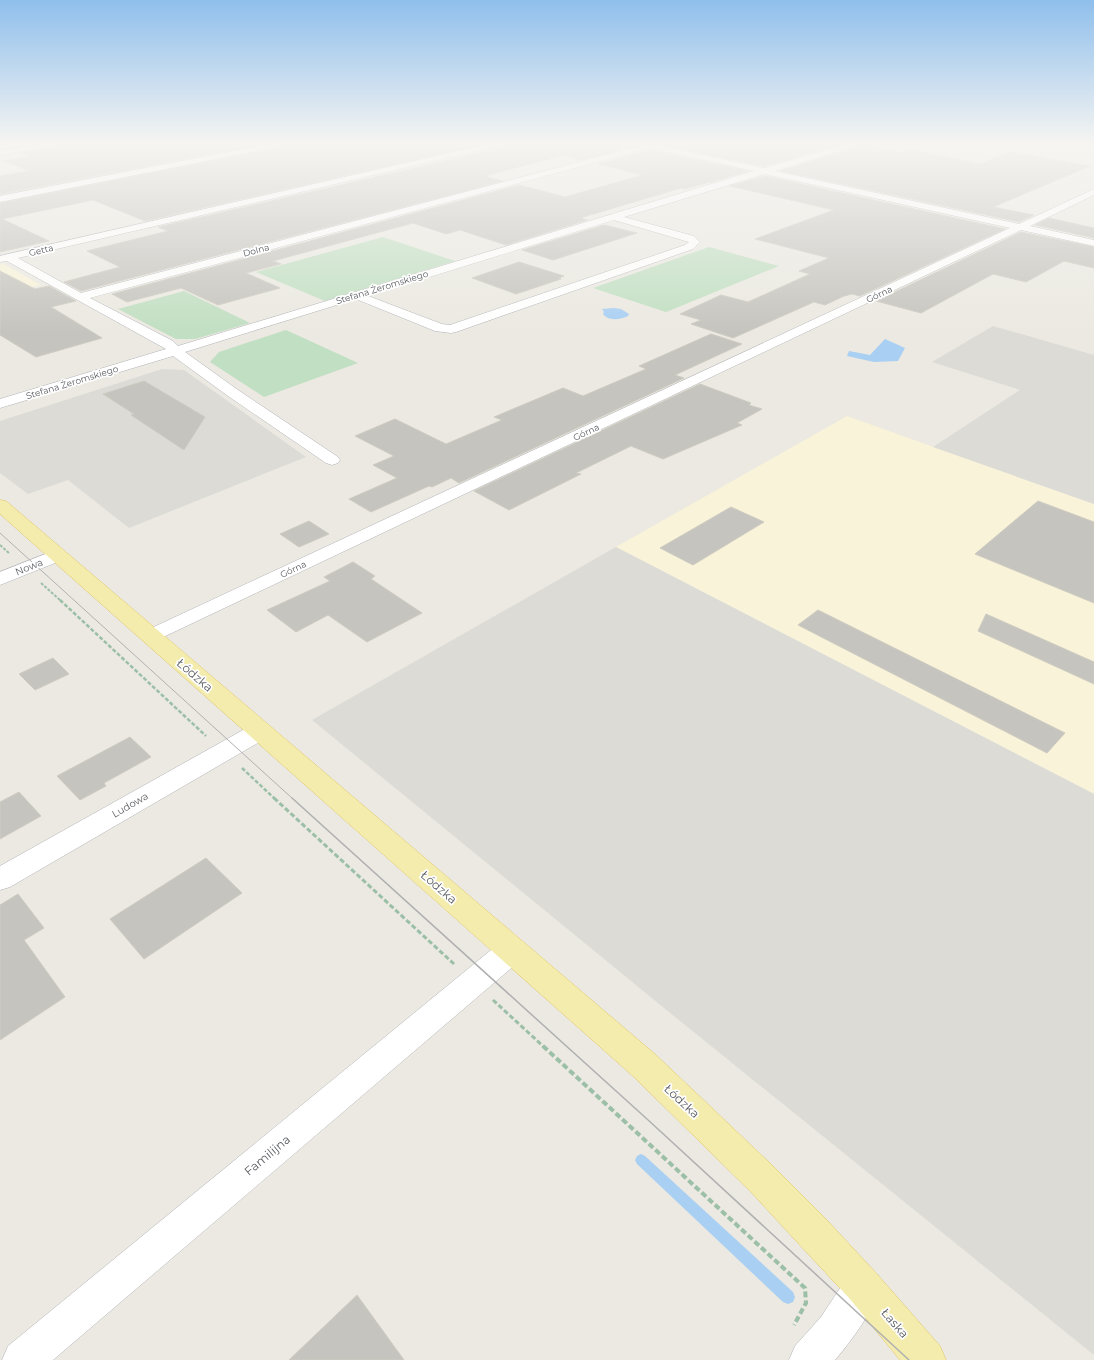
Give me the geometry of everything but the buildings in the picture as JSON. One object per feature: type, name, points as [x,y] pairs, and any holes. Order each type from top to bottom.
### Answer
[{"type":"main road","name":"Łódzka","points":[[0,505],[645,1066],[763,1180],[863,1286]]},
{"type":"main road","name":"Łaska","points":[[863,1286],[926,1360]]},
{"type":"street","name":"Getta","points":[[4,258],[227,206]]},
{"type":"street","name":"Dolna","points":[[79,297],[421,206]]},
{"type":"street","name":"Stefana Żeromskiego","points":[[0,404],[648,206]]},
{"type":"street","points":[[927,206],[1094,242]]},
{"type":"street","name":"Górna","points":[[150,636],[1064,206]]},
{"type":"street","points":[[355,295],[440,328],[451,329],[682,249],[693,245],[695,242],[690,238],[613,217]]},
{"type":"street","points":[[4,258],[160,340],[227,389],[332,460]]},
{"type":"street","name":"Nowa","points":[[0,579],[58,555]]},
{"type":"street","name":"Ludowa","points":[[0,879],[260,731]]},
{"type":"street","name":"Familijna","points":[[22,1360],[512,950]]},
{"type":"street","points":[[812,1355],[835,1331],[863,1286]]},
{"type":"path","points":[[0,545],[18,562],[18,566],[25,573],[32,575],[213,742],[214,749],[224,759],[234,761],[805,1288],[807,1300],[805,1307],[792,1328],[812,1355]]},
{"type":"shaded area","points":[[2,263],[41,285],[0,295],[0,264]]},
{"type":"shaded area","points":[[993,326],[1094,355],[1094,504],[933,447],[1020,390],[932,362]]},
{"type":"shaded area","points":[[162,369],[184,370],[306,457],[129,528],[68,480],[28,494],[0,473],[0,421]]},
{"type":"shaded area","points":[[847,416],[1094,504],[1094,794],[616,547]]},
{"type":"shaded area","points":[[616,547],[1094,794],[1094,1355],[664,1008],[312,720]]},
{"type":"green space","points":[[383,237],[455,261],[325,301],[256,272]]},
{"type":"green space","points":[[709,247],[779,266],[666,312],[593,288]]},
{"type":"green space","points":[[184,291],[250,323],[195,339],[176,339],[118,309]]},
{"type":"green space","points":[[286,330],[358,363],[264,397],[210,362],[219,352]]},
{"type":"water","points":[[602,309],[621,309],[629,314],[628,316],[618,319],[611,319],[603,314],[604,312]]},
{"type":"water","points":[[885,339],[905,348],[898,361],[874,362],[847,356],[849,351],[870,355]]},
{"type":"waterway","points":[[641,1160],[788,1297]]},
{"type":"tram line","points":[[0,533],[293,799]]},
{"type":"tram line","points":[[292,798],[647,1119],[909,1360]]}]
